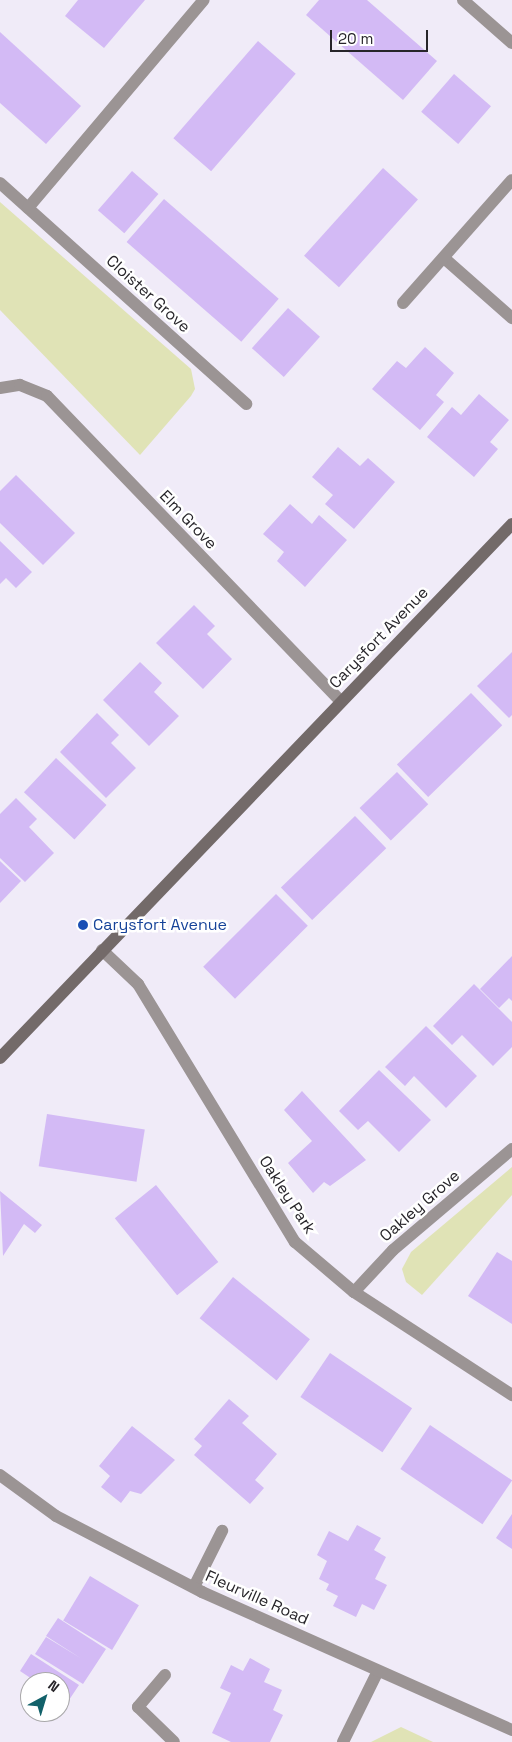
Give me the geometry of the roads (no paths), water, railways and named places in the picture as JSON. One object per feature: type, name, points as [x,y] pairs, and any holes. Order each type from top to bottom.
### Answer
[{"type":"main road","name":"Carysfort Avenue","points":[[0,1058],[512,524]]},
{"type":"street","points":[[28,208],[204,0]]},
{"type":"street","points":[[463,0],[512,43]]},
{"type":"street","points":[[403,303],[512,180]]},
{"type":"street","name":"Cloister Grove","points":[[0,183],[246,404]]},
{"type":"street","points":[[444,258],[512,318]]},
{"type":"street","name":"Elm Grove","points":[[0,388],[20,385],[47,396],[341,702]]},
{"type":"street","name":"Oakley Park","points":[[102,950],[138,984],[295,1242],[354,1292],[512,1395]]},
{"type":"street","name":"Oakley Grove","points":[[354,1292],[393,1250],[512,1149]]},
{"type":"street","name":"Fleurville Road","points":[[0,1476],[56,1516],[194,1587],[512,1730]]},
{"type":"street","points":[[194,1587],[222,1531]]},
{"type":"street","points":[[343,1742],[378,1670]]},
{"type":"street","points":[[165,1675],[138,1706],[174,1742]]},
{"type":"place","name":"Carysfort Avenue","points":[[83,925]]}]
